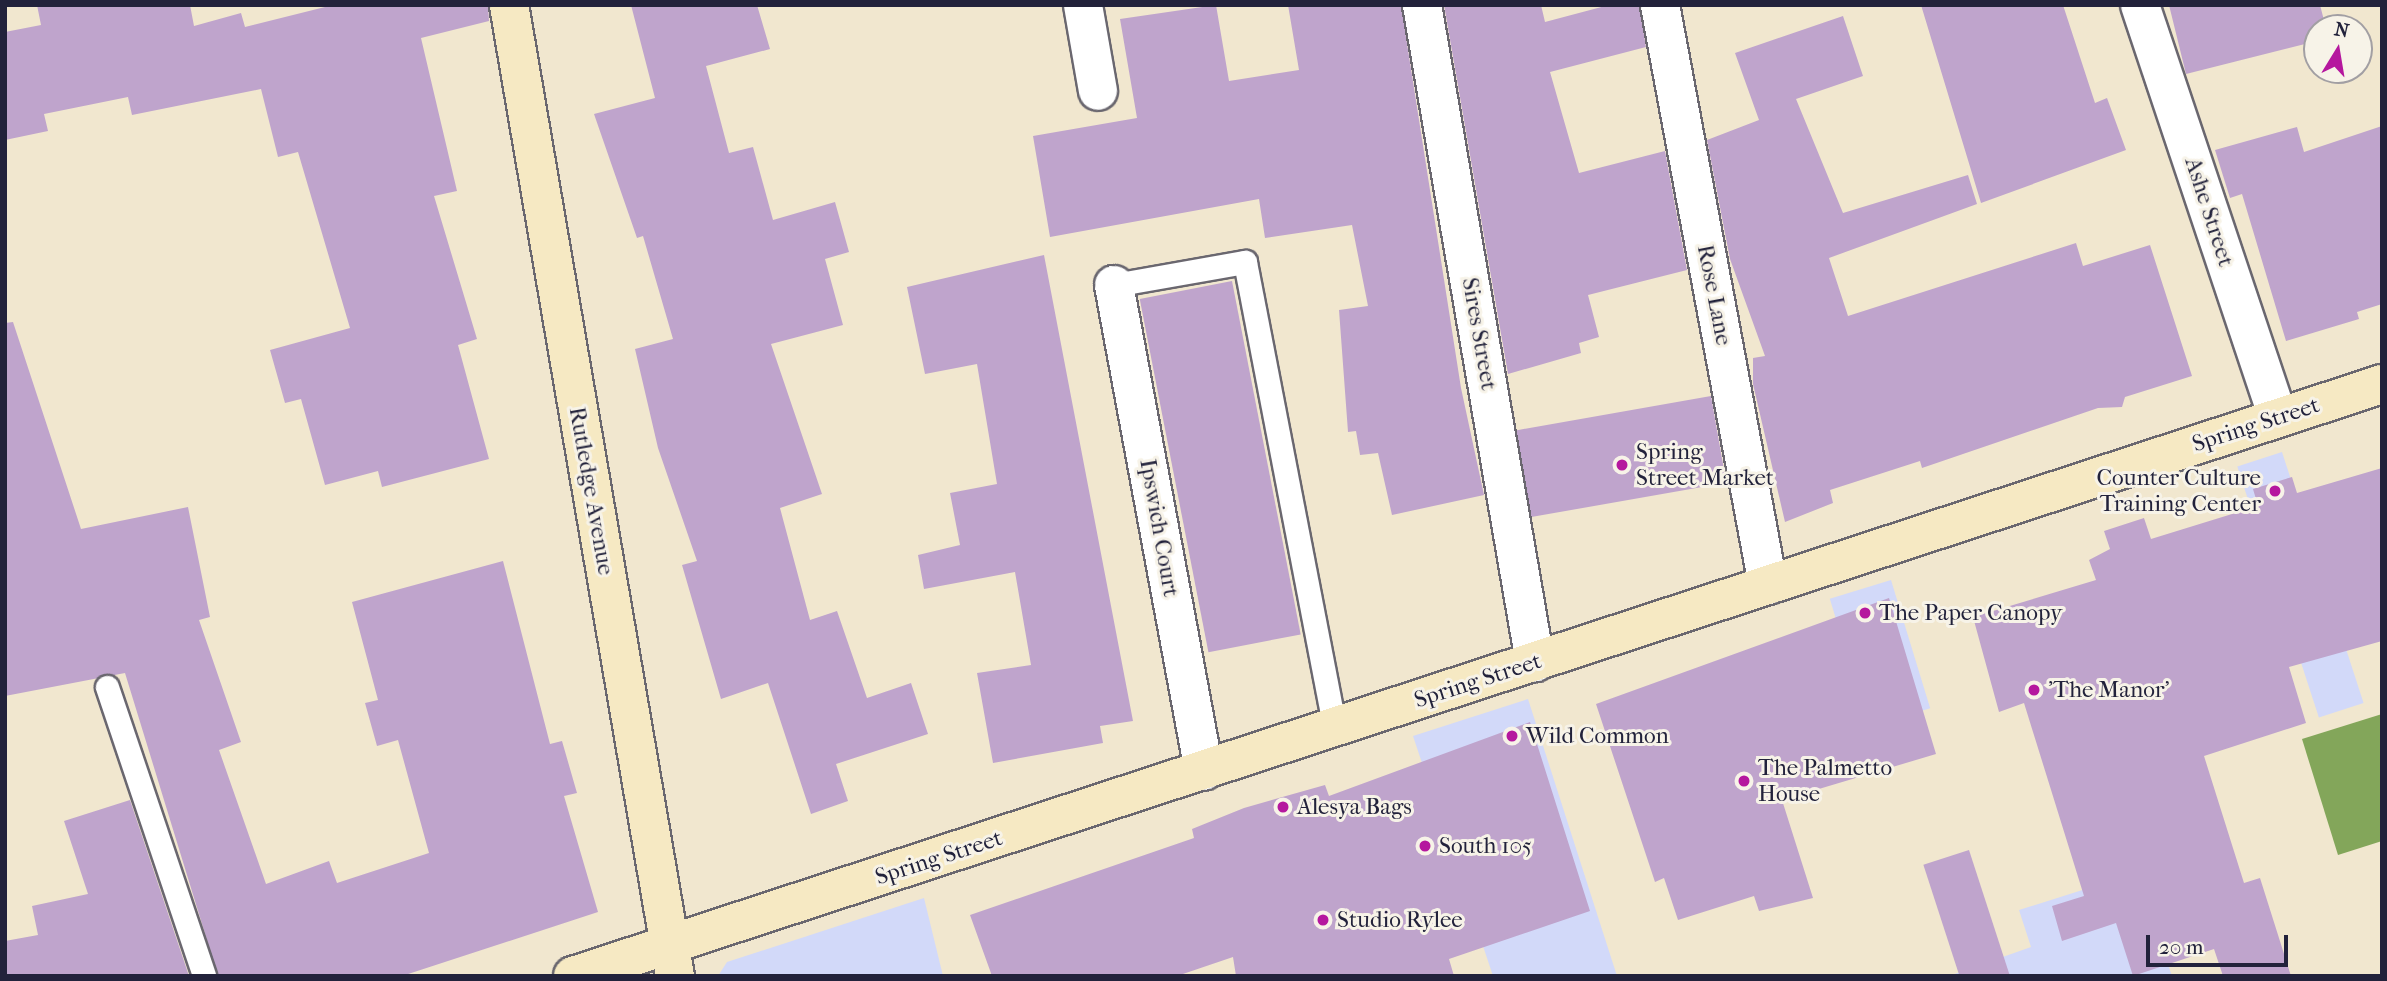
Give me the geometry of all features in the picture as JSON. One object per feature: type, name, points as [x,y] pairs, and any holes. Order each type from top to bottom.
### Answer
[{"type":"main road","name":"Rutledge Avenue","points":[[509,5],[672,960]]},
{"type":"main road","name":"Spring Street","points":[[573,976],[672,960],[1204,771],[2382,384]]},
{"type":"street","points":[[1083,5],[1098,91]]},
{"type":"street","name":"Sires Street","points":[[1422,5],[1535,662]]},
{"type":"street","name":"Rose Lane","points":[[1660,5],[1768,585]]},
{"type":"street","name":"Ashe Street","points":[[2140,5],[2278,418]]},
{"type":"street","name":"Ipswich Court","points":[[1114,285],[1204,771]]},
{"type":"lane","points":[[1114,285],[1245,262],[1335,728]]},
{"type":"lane","points":[[107,687],[204,976]]},
{"type":"shaded area","points":[[2282,452],[2364,703],[2319,718],[2237,467]]},
{"type":"shaded area","points":[[1891,580],[1930,708],[1869,727],[1830,599]]},
{"type":"shaded area","points":[[1528,699],[1617,976],[1493,976],[1413,736]]},
{"type":"shaded area","points":[[2136,873],[2172,976],[1949,976],[2031,947],[2019,910]]},
{"type":"shaded area","points":[[924,898],[943,976],[718,976],[727,962]]},
{"type":"green space","points":[[2382,714],[2382,841],[2338,855],[2302,739]]},
{"type":"building","points":[[37,5],[190,5],[194,26],[241,13],[245,27],[333,5],[488,5],[489,21],[421,38],[457,191],[434,196],[477,339],[458,345],[489,459],[382,487],[378,471],[325,485],[301,399],[285,403],[270,350],[350,328],[298,152],[278,157],[261,89],[132,115],[128,97],[44,114],[48,131],[5,140],[5,32],[41,25]]},
{"type":"building","points":[[631,5],[757,5],[770,49],[706,66],[729,153],[753,147],[773,220],[835,202],[849,252],[825,259],[843,325],[771,344],[822,494],[780,508],[810,620],[837,611],[867,698],[911,683],[928,734],[836,764],[848,801],[811,814],[768,683],[721,699],[682,565],[697,561],[658,448],[635,349],[673,339],[643,236],[637,238],[594,114],[655,98]]},
{"type":"building","points":[[1216,5],[1229,81],[1299,70],[1288,5],[1401,5],[1461,388],[1484,495],[1392,515],[1378,453],[1360,455],[1356,431],[1348,432],[1339,310],[1368,306],[1352,225],[1265,238],[1259,199],[1050,237],[1033,136],[1137,118],[1120,19]]},
{"type":"building","points":[[1444,5],[1541,5],[1545,22],[1609,5],[1639,5],[1646,47],[1550,72],[1579,173],[1665,151],[1687,270],[1588,295],[1599,337],[1579,343],[1581,353],[1508,374]]},
{"type":"building","points":[[1921,5],[2063,5],[2095,103],[2107,98],[2126,150],[1981,203]]},
{"type":"building","points":[[2169,5],[2320,5],[2322,14],[2303,14],[2303,45],[2186,74]]},
{"type":"building","points":[[1843,16],[1863,76],[1796,99],[1843,213],[1968,175],[1977,204],[1829,258],[1848,316],[2076,243],[2083,266],[2150,245],[2192,376],[2125,397],[2122,407],[2098,408],[1922,468],[1920,461],[1830,490],[1833,503],[1785,522],[1753,384],[1753,358],[1765,356],[1730,259],[1707,140],[1759,120],[1735,53]]},
{"type":"building","points":[[2382,126],[2382,304],[2357,312],[2359,319],[2286,341],[2242,194],[2230,198],[2215,150],[2297,127],[2304,152]]},
{"type":"building","points":[[1044,255],[1133,721],[1100,726],[1103,743],[993,763],[977,673],[1031,665],[1015,572],[924,589],[918,555],[960,545],[950,493],[997,484],[977,364],[925,374],[907,287]]},
{"type":"building","points":[[1232,281],[1301,634],[1208,652],[1140,299]]},
{"type":"building","points":[[13,322],[81,529],[188,507],[210,617],[199,620],[241,742],[219,750],[266,884],[329,861],[337,883],[429,853],[398,740],[377,746],[365,703],[378,700],[352,602],[503,561],[550,744],[562,741],[577,793],[564,796],[598,912],[402,976],[218,976],[125,673],[5,696],[5,323]]},
{"type":"building","name":"Spring Street Market","points":[[1711,396],[1726,483],[1531,517],[1516,430]]},
{"type":"building","points":[[2382,468],[2382,641],[2289,667],[2306,723],[2204,756],[2244,883],[2260,878],[2291,976],[2223,976],[2214,949],[2133,976],[2116,923],[2062,941],[2052,906],[2084,896],[2024,703],[1999,712],[1973,617],[2096,580],[2089,560],[2110,549],[2104,531],[2144,518],[2151,539],[2258,506],[2253,489],[2292,477],[2297,493]]},
{"type":"building","points":[[1889,598],[1936,754],[1782,800],[1813,898],[1759,911],[1754,896],[1678,920],[1664,878],[1655,882],[1596,704]]},
{"type":"building","points":[[1530,722],[1590,911],[1449,959],[1454,976],[1236,976],[1233,957],[1177,976],[992,976],[970,915],[1194,838],[1192,829],[1244,808],[1325,785],[1329,796]]},
{"type":"building","points":[[130,800],[189,976],[5,976],[5,941],[38,935],[32,906],[88,894],[64,821]]},
{"type":"building","points":[[1969,850],[2010,976],[1959,976],[1923,865]]},
{"type":"place","name":"Spring Street Market","points":[[1622,465]]},
{"type":"place","name":"Counter Culture Training Center","points":[[2275,491]]},
{"type":"place","name":"The Paper Canopy","points":[[1865,613]]},
{"type":"place","name":"'The Manor'","points":[[2034,690]]},
{"type":"place","name":"Wild Common","points":[[1512,736]]},
{"type":"place","name":"The Palmetto House","points":[[1744,781]]},
{"type":"place","name":"Alesya Bags","points":[[1283,807]]},
{"type":"place","name":"South 105","points":[[1425,846]]},
{"type":"place","name":"Studio Rylee","points":[[1323,920]]}]
